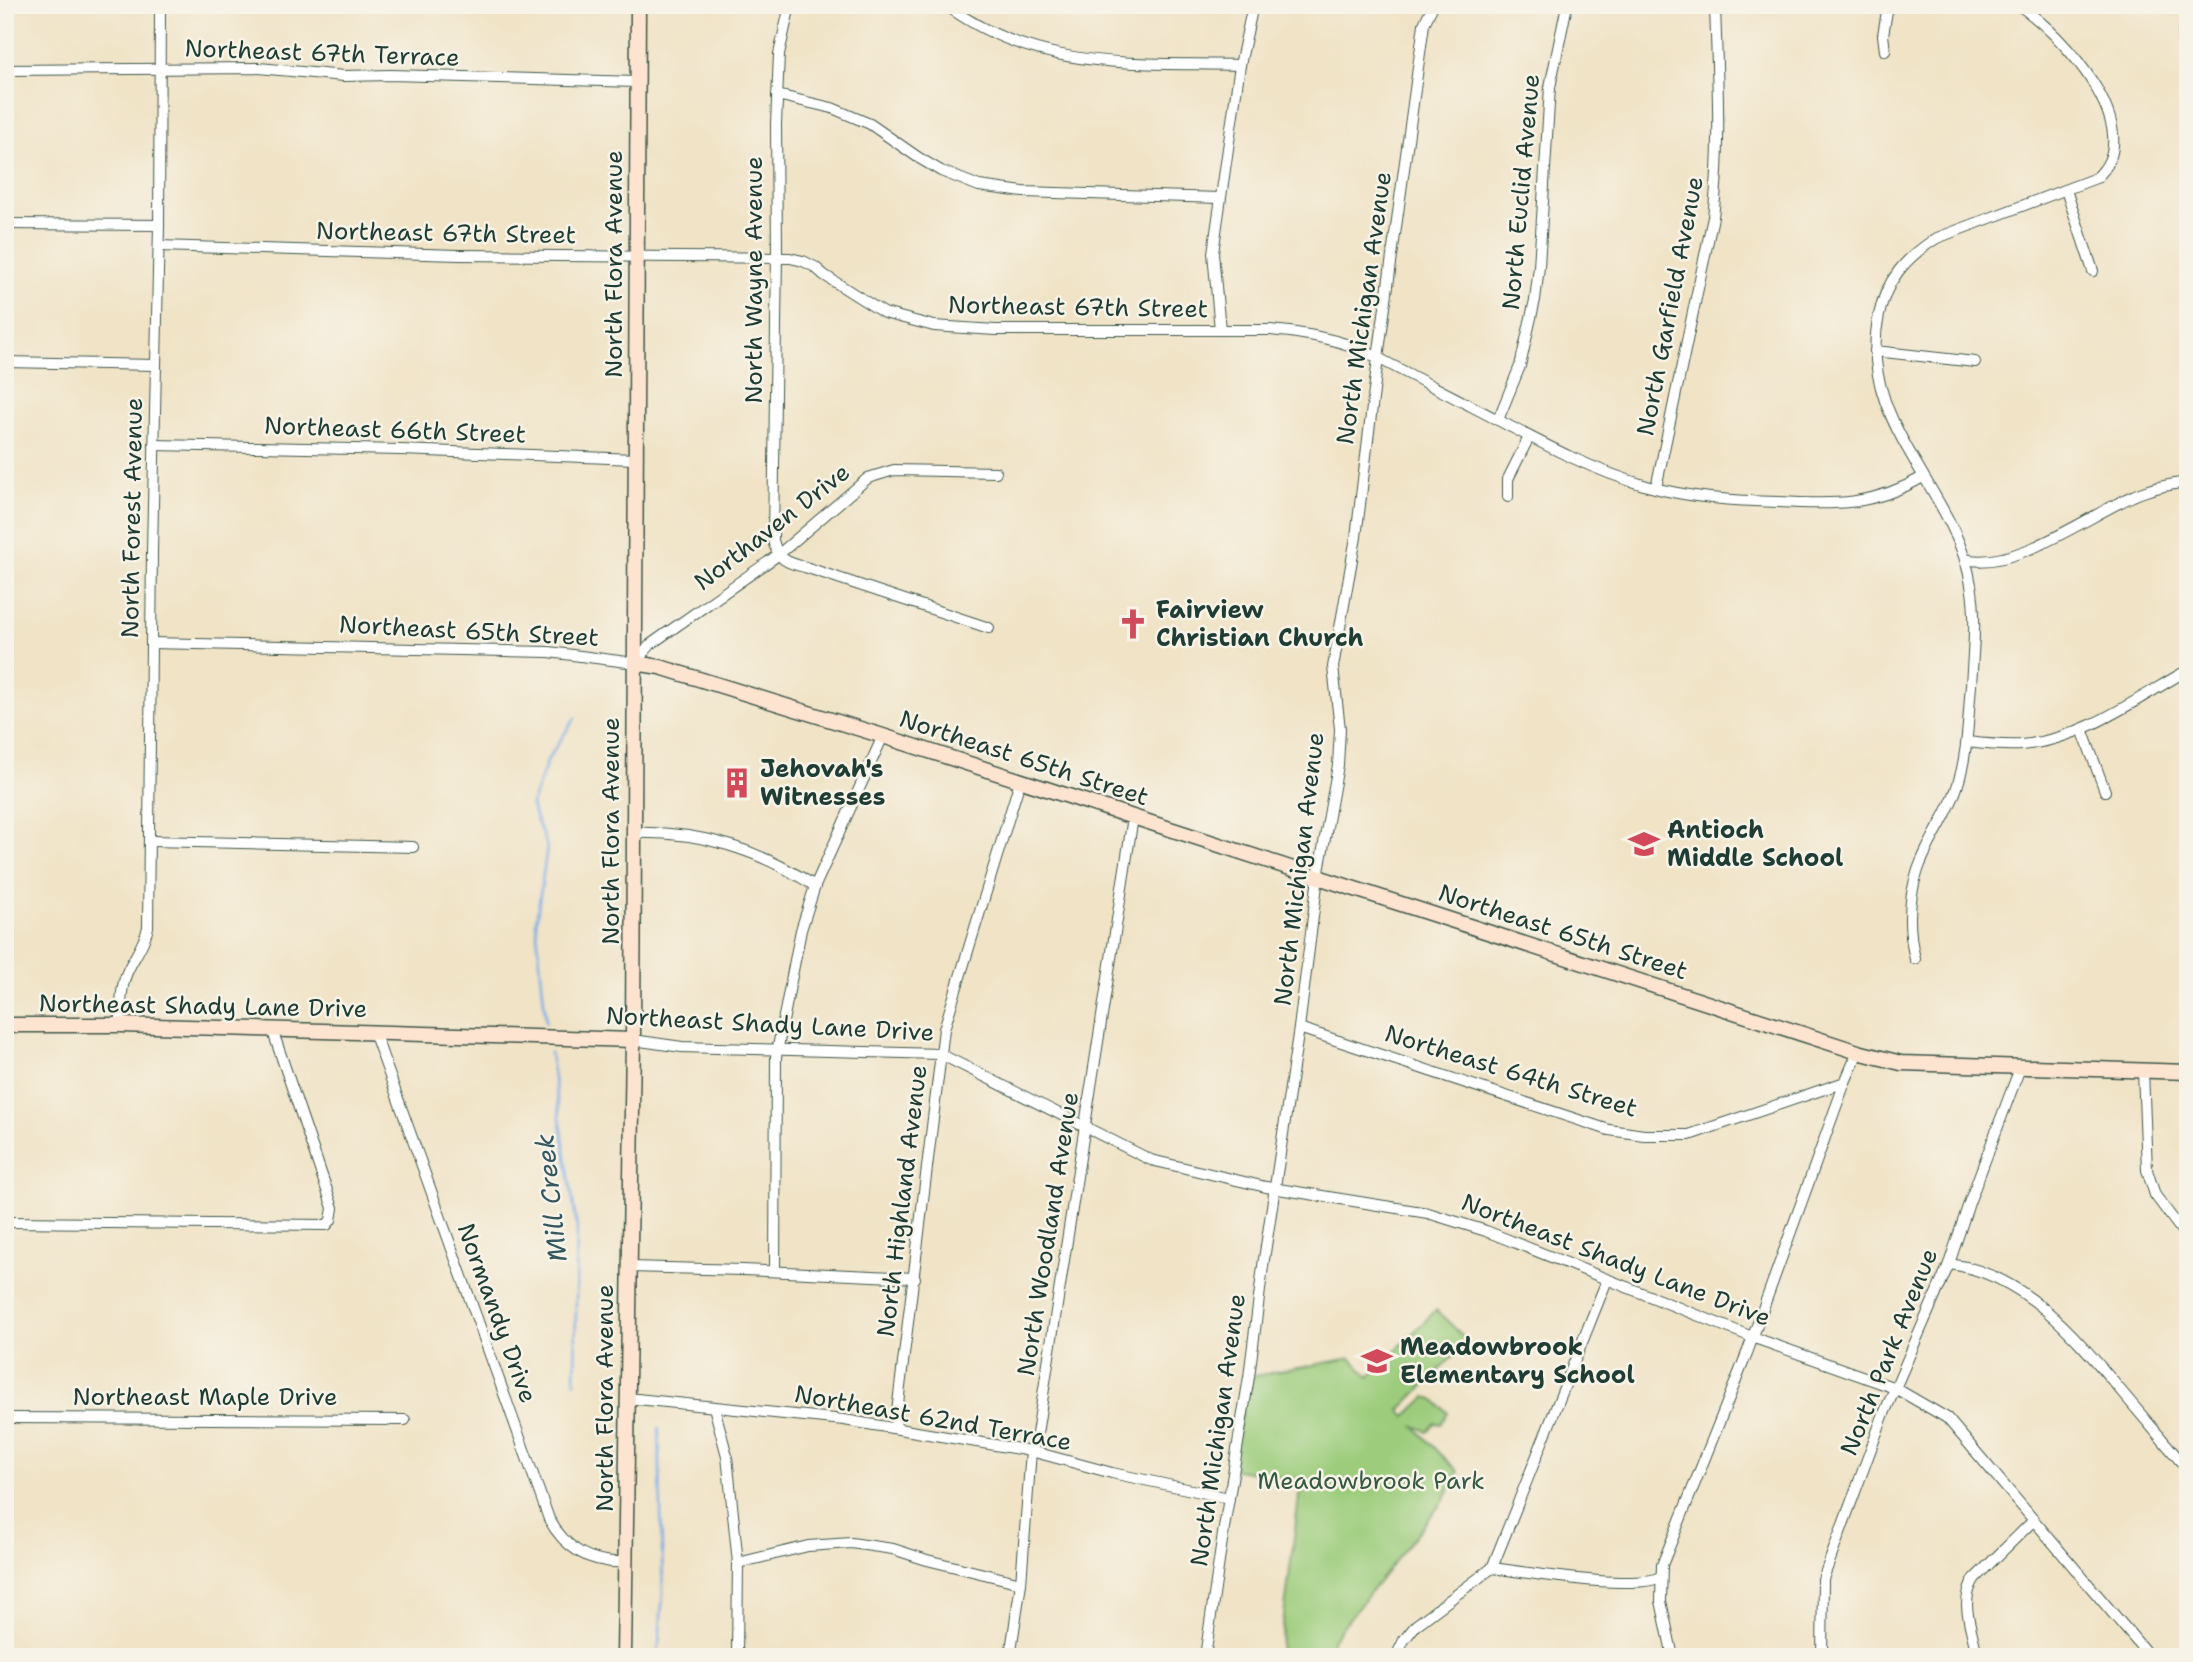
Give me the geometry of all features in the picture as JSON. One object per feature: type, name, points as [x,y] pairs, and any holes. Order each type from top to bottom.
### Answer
[{"type":"street","name":"North Forest Avenue","points":[[121,1025],[125,978],[143,946],[149,927],[160,5]]},
{"type":"street","name":"North Flora Avenue","points":[[624,1657],[632,1040],[638,5]]},
{"type":"street","name":"North Wayne Avenue","points":[[778,555],[773,540],[777,95],[782,34],[790,5]]},
{"type":"street","points":[[946,5],[986,31],[1048,54],[1104,61],[1240,65]]},
{"type":"street","points":[[1220,330],[1213,253],[1240,65],[1253,5]]},
{"type":"street","name":"North Michigan Avenue","points":[[1205,1657],[1248,1387],[1318,877],[1340,747],[1333,667],[1353,562],[1377,358],[1424,24],[1433,5]]},
{"type":"street","name":"North Euclid Avenue","points":[[1498,420],[1520,366],[1535,300],[1549,99],[1555,54],[1567,5]]},
{"type":"street","name":"North Garfield Avenue","points":[[1656,488],[1713,218],[1719,125],[1715,5]]},
{"type":"street","points":[[1885,51],[1883,35],[1888,5]]},
{"type":"street","points":[[1915,959],[1909,934],[1918,870],[1957,788],[1967,742],[1974,608],[1966,558],[1955,530],[1892,420],[1880,383],[1875,351],[1878,320],[1886,289],[1905,262],[1917,251],[1937,238],[2096,178],[2105,169],[2113,152],[2113,132],[2099,96],[2075,57],[2042,23],[2018,5]]},
{"type":"street","name":"Northeast 67th Terrace","points":[[5,70],[258,68],[344,76],[637,82]]},
{"type":"street","points":[[777,95],[832,108],[870,124],[941,171],[979,186],[1023,192],[1220,198]]},
{"type":"street","points":[[2066,190],[2093,271]]},
{"type":"street","points":[[5,224],[159,225]]},
{"type":"street","name":"Northeast 67th Street","points":[[159,246],[803,261],[884,313],[934,326],[995,331],[1270,330],[1306,333],[1359,348],[1529,437],[1596,468],[1656,488],[1722,500],[1808,504],[1860,502],[1891,494],[1923,477]]},
{"type":"street","points":[[1875,351],[1975,362]]},
{"type":"street","points":[[5,362],[156,365]]},
{"type":"street","points":[[1508,497],[1508,479],[1529,437]]},
{"type":"street","name":"Northeast 66th Street","points":[[154,445],[401,450],[635,459]]},
{"type":"street","name":"Northaven Drive","points":[[635,663],[651,644],[778,555],[857,486],[874,475],[894,470],[996,472]]},
{"type":"street","points":[[1966,558],[1975,561],[2025,550],[2058,537],[2141,493],[2188,482]]},
{"type":"street","points":[[778,555],[786,562],[989,628]]},
{"type":"street","name":"Northeast 65th Street","points":[[151,643],[549,652],[660,667],[1020,780],[1858,1052]]},
{"type":"street","points":[[1967,742],[2022,745],[2060,737],[2082,729],[2188,670]]},
{"type":"street","points":[[2082,729],[2105,791]]},
{"type":"street","points":[[775,1271],[777,1050],[801,930],[815,886],[883,736]]},
{"type":"street","name":"North Highland Avenue","points":[[895,1428],[944,1029],[1020,780]]},
{"type":"street","name":"North Woodland Avenue","points":[[1010,1657],[1021,1583],[1031,1451],[1036,1440],[1133,817]]},
{"type":"street","points":[[633,833],[670,832],[724,843],[776,863],[815,886]]},
{"type":"street","points":[[150,841],[414,847]]},
{"type":"street","name":"Northeast Shady Lane Drive","points":[[5,1025],[121,1025],[632,1040],[682,1047],[940,1054],[1151,1160],[1274,1188],[1428,1213],[1486,1231],[1752,1336],[1895,1388],[1947,1418],[2150,1657]]},
{"type":"street","name":"Northeast 64th Street","points":[[1299,1028],[1609,1130],[1644,1136],[1689,1135],[1845,1082]]},
{"type":"street","points":[[5,1222],[327,1225],[331,1220],[333,1208],[272,1029]]},
{"type":"street","name":"Normandy Drive","points":[[374,1032],[549,1519],[563,1540],[582,1555],[600,1561],[626,1562]]},
{"type":"street","points":[[1673,1657],[1661,1601],[1662,1564],[1752,1336],[1858,1052],[1901,1063],[2188,1072]]},
{"type":"street","name":"North Park Avenue","points":[[1822,1657],[1823,1579],[1895,1388],[1949,1264],[2020,1068]]},
{"type":"street","points":[[2143,1071],[2147,1170],[2155,1195],[2188,1239]]},
{"type":"street","points":[[1949,1264],[1979,1270],[1998,1279],[2057,1320],[2098,1363],[2188,1471]]},
{"type":"street","points":[[629,1267],[915,1278]]},
{"type":"street","points":[[1396,1657],[1404,1640],[1427,1615],[1492,1568],[1607,1280]]},
{"type":"street","name":"Northeast 62nd Terrace","points":[[627,1398],[844,1420],[895,1428],[1031,1451],[1112,1473],[1229,1498]]},
{"type":"street","points":[[714,1407],[727,1456],[738,1563],[737,1657]]},
{"type":"street","name":"Northeast Maple Drive","points":[[5,1418],[405,1420]]},
{"type":"street","points":[[1977,1657],[1966,1609],[1968,1589],[1975,1578],[2033,1521]]},
{"type":"street","points":[[738,1563],[808,1546],[862,1544],[893,1549],[1021,1583]]},
{"type":"street","points":[[1492,1568],[1627,1582],[1651,1582],[1660,1577]]},
{"type":"green space","points":[[2185,5],[2188,5],[2188,296],[2187,296]]},
{"type":"green space","name":"Meadowbrook Park","points":[[1436,1310],[1468,1341],[1400,1410],[1406,1416],[1426,1397],[1433,1399],[1448,1413],[1441,1424],[1435,1423],[1428,1431],[1414,1426],[1458,1472],[1444,1500],[1332,1640],[1332,1657],[1279,1657],[1301,1481],[1230,1469],[1249,1377],[1351,1358],[1369,1377]]},
{"type":"waterway","name":"Mill Creek","points":[[546,1023],[536,922],[547,847],[531,806],[548,759],[575,718]]},
{"type":"waterway","name":"Mill Creek","points":[[550,1053],[577,1227],[575,1382]]},
{"type":"waterway","name":"Mill Creek","points":[[658,1657],[663,1592],[659,1428]]},
{"type":"place","name":"Fairview Christian Church","points":[[1133,624]]},
{"type":"place","name":"Jehovah's Witnesses","points":[[737,783]]},
{"type":"place","name":"Antioch Middle School","points":[[1644,844]]},
{"type":"place","name":"Meadowbrook Elementary School","points":[[1377,1361]]}]
